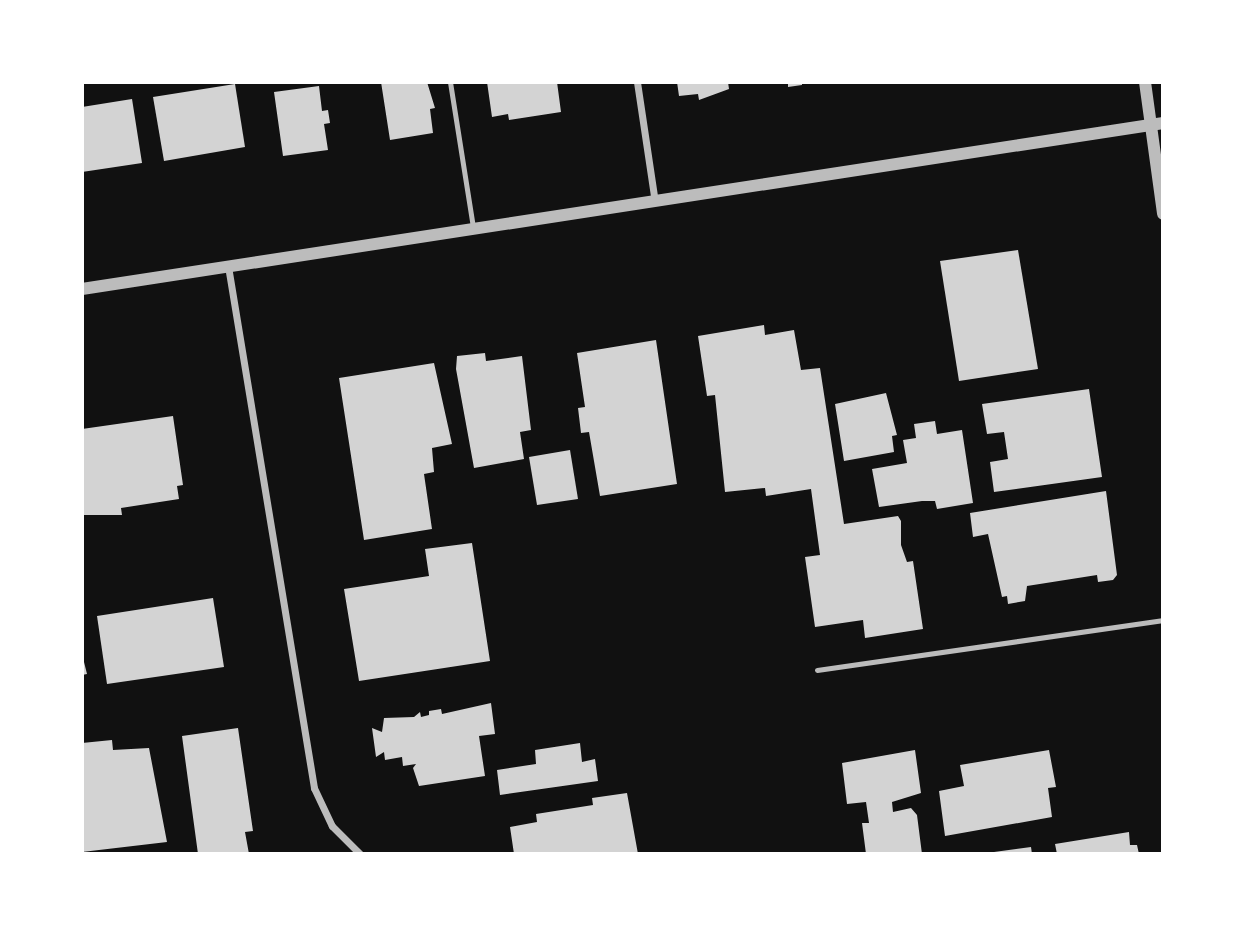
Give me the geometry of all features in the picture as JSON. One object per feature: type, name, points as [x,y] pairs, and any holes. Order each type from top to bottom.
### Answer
[{"type":"street","points":[[637,82],[655,202]]},
{"type":"street","points":[[1145,82],[1157,123],[1163,215]]},
{"type":"street","points":[[82,289],[1157,123]]},
{"type":"street","points":[[228,265],[314,788],[332,826],[360,854]]},
{"type":"lane","points":[[450,82],[473,227]]},
{"type":"lane","points":[[817,670],[1163,620]]},
{"type":"building","points":[[381,82],[427,82],[435,108],[430,109],[433,133],[390,140]]},
{"type":"building","points":[[487,82],[557,82],[561,112],[509,120],[508,114],[492,117]]},
{"type":"building","points":[[677,82],[728,82],[729,89],[699,100],[698,94],[679,96]]},
{"type":"building","points":[[788,82],[802,82],[802,85],[788,87]]},
{"type":"building","points":[[235,84],[245,147],[164,161],[153,97]]},
{"type":"building","points":[[319,86],[322,111],[328,110],[330,123],[324,124],[328,150],[283,156],[274,92]]},
{"type":"building","points":[[132,99],[142,163],[82,172],[82,107]]},
{"type":"building","points":[[1018,250],[1038,369],[959,381],[940,261]]},
{"type":"building","points":[[764,325],[765,335],[794,330],[801,370],[820,368],[844,524],[898,516],[901,521],[901,545],[907,562],[913,561],[923,629],[865,638],[863,620],[815,627],[805,557],[820,555],[811,489],[766,496],[765,488],[725,492],[715,395],[707,396],[698,336]]},
{"type":"building","points":[[656,340],[677,484],[600,496],[589,432],[581,433],[578,408],[585,407],[577,353]]},
{"type":"building","points":[[485,353],[486,361],[522,356],[531,430],[520,432],[524,459],[474,468],[456,369],[457,356]]},
{"type":"building","points":[[434,363],[452,444],[432,448],[434,472],[424,474],[432,529],[364,540],[339,378]]},
{"type":"building","points":[[1089,389],[1102,477],[994,492],[990,462],[1008,459],[1004,432],[987,434],[982,404]]},
{"type":"building","points":[[886,393],[897,435],[892,436],[894,452],[844,461],[835,404]]},
{"type":"building","points":[[173,416],[183,485],[177,486],[179,499],[121,508],[122,515],[82,515],[82,429]]},
{"type":"building","points":[[935,421],[937,434],[962,430],[973,503],[937,509],[935,501],[879,507],[872,469],[907,463],[903,440],[916,438],[914,424]]},
{"type":"building","points":[[570,450],[578,499],[537,505],[529,457]]},
{"type":"building","points":[[1106,491],[1117,575],[1113,580],[1098,582],[1097,575],[1027,586],[1025,601],[1008,604],[1007,596],[1002,597],[988,534],[973,537],[970,513]]},
{"type":"building","points":[[472,543],[490,661],[359,681],[344,589],[429,576],[425,549]]},
{"type":"building","points":[[213,598],[224,667],[107,684],[97,616]]},
{"type":"building","points":[[82,654],[87,674],[82,675]]},
{"type":"building","points":[[491,703],[495,734],[479,736],[485,776],[419,786],[413,768],[416,764],[403,766],[402,757],[385,760],[384,752],[376,757],[372,728],[382,732],[384,718],[414,717],[420,712],[421,717],[429,715],[429,711],[441,709],[442,714]]},
{"type":"building","points":[[238,728],[253,831],[245,832],[249,854],[198,854],[182,736]]},
{"type":"building","points":[[112,740],[113,750],[149,748],[167,842],[82,852],[82,743]]},
{"type":"building","points":[[580,743],[582,762],[595,759],[598,781],[500,795],[497,770],[536,764],[535,750]]},
{"type":"building","points":[[915,750],[921,793],[892,802],[893,812],[911,808],[917,815],[922,854],[866,854],[862,823],[869,823],[866,802],[847,804],[842,763]]},
{"type":"building","points":[[1049,750],[1056,787],[1048,788],[1052,817],[945,836],[939,791],[964,786],[960,765]]},
{"type":"building","points":[[627,793],[638,854],[514,854],[510,827],[537,822],[536,814],[593,805],[592,798]]},
{"type":"building","points":[[1129,832],[1130,845],[1137,845],[1139,854],[1057,854],[1055,844]]},
{"type":"building","points":[[1031,847],[1032,854],[994,854],[994,852]]}]
